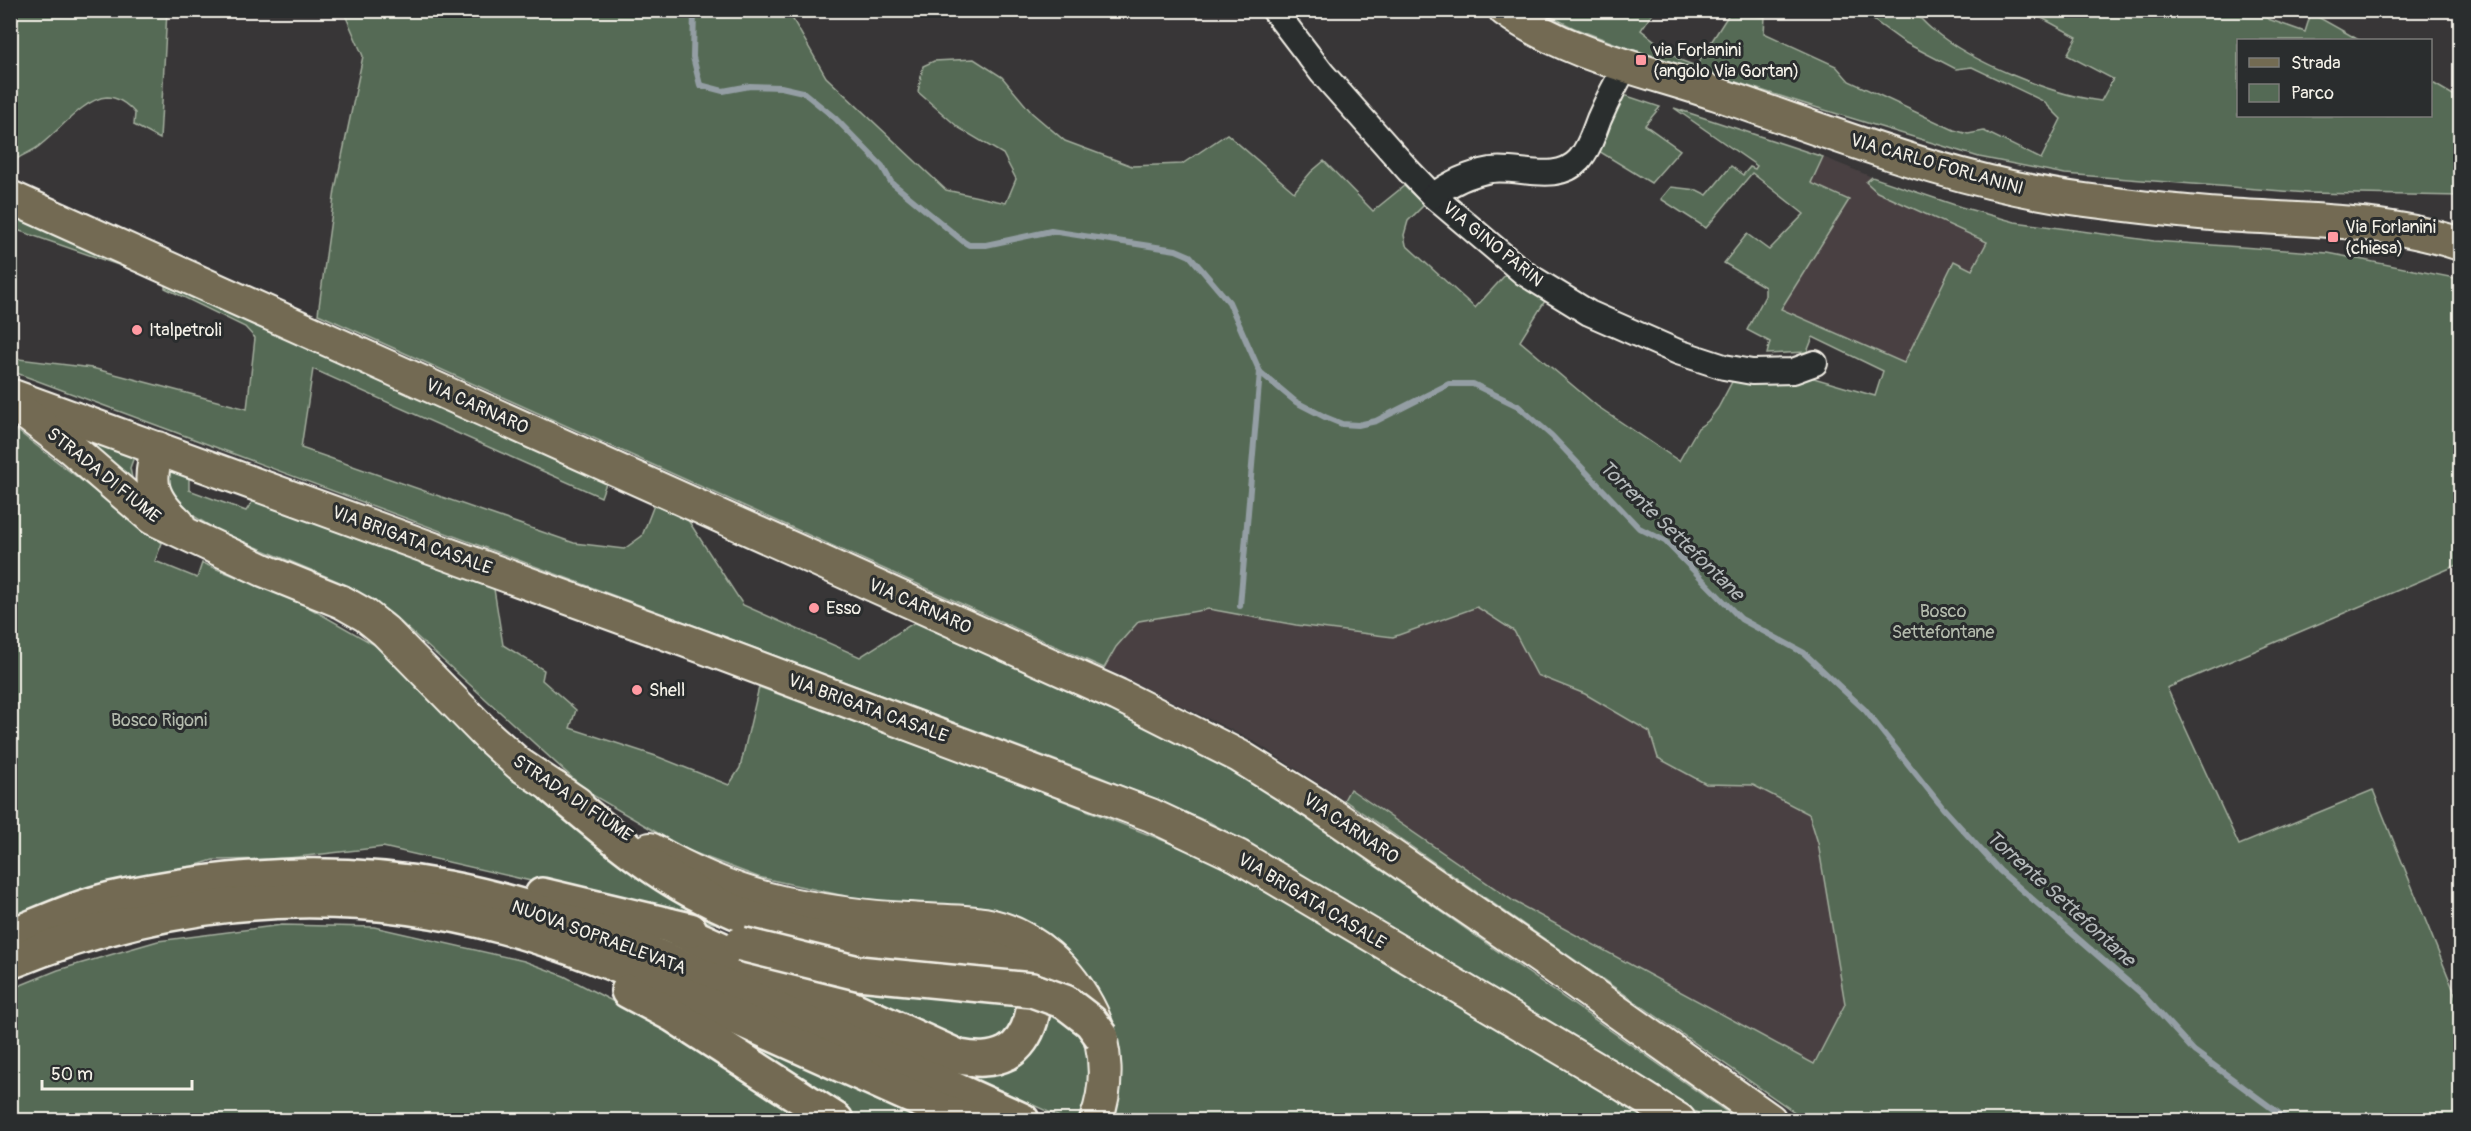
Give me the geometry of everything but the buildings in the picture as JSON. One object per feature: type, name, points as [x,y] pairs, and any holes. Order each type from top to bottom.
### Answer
[{"type":"highway","points":[[554,788],[604,830],[695,893],[757,919],[805,934],[869,947],[976,955],[1016,969],[1028,978],[1033,989],[1029,1026],[1010,1052],[993,1059],[975,1060],[958,1057],[668,925]]},
{"type":"highway","name":"NUOVA SOPRAELEVATA","points":[[10,962],[58,942],[172,912],[281,900],[383,879],[447,888],[528,908],[612,938],[689,970],[1022,1120]]},
{"type":"highway","points":[[334,888],[445,879],[520,890],[858,974],[1032,990],[1065,1002],[1091,1022],[1102,1037]]},
{"type":"highway","name":"NUOVA SOPRAELEVATA","points":[[10,936],[109,900],[221,880],[334,888],[504,927],[604,960],[681,992],[964,1120]]},
{"type":"highway","points":[[334,888],[434,921],[496,938],[558,960],[616,985],[673,1015],[836,1120]]},
{"type":"main road","name":"VIA CARLO FORLANINI","points":[[1505,10],[1523,23],[1563,42],[1626,66],[1915,162],[2018,190],[2083,200],[2220,214],[2338,222],[2388,228],[2459,241]]},
{"type":"main road","name":"VIA CARNARO","points":[[10,197],[1108,690],[1229,750],[1392,855],[1770,1120]]},
{"type":"main road","name":"VIA BRIGATA CASALE","points":[[10,395],[725,655],[1151,815],[1238,856],[1679,1120]]},
{"type":"main road","name":"STRADA DI FIUME","points":[[10,402],[71,448],[152,518],[263,570],[342,602],[364,615],[391,638],[519,764],[645,846],[698,874],[733,888],[781,902],[846,913],[984,924],[1011,932],[1030,942],[1050,956],[1067,974],[1086,1002],[1102,1037],[1103,1090],[1096,1120]]},
{"type":"main road","points":[[158,448],[151,477],[154,493],[163,509],[197,540]]},
{"type":"street","name":"VIA GINO PARIN","points":[[1274,10],[1322,73],[1433,196],[1524,273],[1588,314],[1640,337],[1724,367],[1752,372],[1793,371],[1815,363]]},
{"type":"street","points":[[1433,196],[1447,185],[1465,177],[1493,170],[1548,174],[1565,169],[1578,161],[1626,66]]},
{"type":"shaded area","points":[[1823,157],[1872,177],[1866,182],[1877,192],[1987,241],[1972,270],[1954,262],[1905,363],[1781,309],[1849,201],[1810,183]]},
{"type":"shaded area","points":[[1476,607],[1514,631],[1537,675],[1585,694],[1650,732],[1706,784],[1753,785],[1809,814],[1818,843],[1845,1004],[1813,1064],[1515,902],[1350,789],[1344,800],[1250,739],[1104,668],[1116,647],[1139,621],[1209,609],[1296,625],[1393,637]]},
{"type":"green space","points":[[11,10],[167,11],[160,139],[134,125],[135,113],[126,104],[115,98],[107,97],[98,99],[79,110],[43,143],[11,164]]},
{"type":"green space","name":"Bosco Settefontane","points":[[343,10],[788,11],[826,77],[946,190],[1006,203],[1016,179],[1003,154],[959,128],[918,92],[923,66],[934,61],[974,59],[1002,77],[1032,113],[1065,141],[1132,166],[1182,164],[1227,134],[1294,192],[1324,161],[1373,211],[1404,186],[1424,205],[1408,221],[1404,235],[1406,245],[1475,308],[1507,273],[1545,301],[1520,341],[1597,406],[1679,461],[1698,428],[1708,421],[1718,408],[1733,380],[1780,384],[1807,376],[1875,396],[1883,371],[1813,337],[1807,352],[1767,354],[1770,342],[1747,330],[1765,296],[1765,287],[1724,263],[1747,234],[1769,250],[1804,214],[1752,173],[1706,228],[1661,199],[1671,187],[1697,190],[1707,195],[1731,166],[1743,175],[1750,167],[1755,169],[1757,166],[1674,108],[1823,157],[1811,183],[1849,200],[1781,309],[1904,363],[1954,261],[1972,270],[1987,242],[1877,192],[1866,182],[1872,177],[1961,207],[2015,222],[2154,241],[2328,253],[2460,279],[2460,564],[2167,688],[2239,845],[2373,790],[2460,1006],[2460,1120],[1806,1120],[1344,800],[1350,789],[1515,902],[1814,1064],[1845,1004],[1818,843],[1809,814],[1753,785],[1706,784],[1658,758],[1650,732],[1585,694],[1537,675],[1514,631],[1477,607],[1393,637],[1296,625],[1209,609],[1139,621],[1116,647],[1104,668],[318,314],[335,190],[363,56]]},
{"type":"green space","points":[[1540,11],[1654,11],[1641,30],[1680,60],[1696,66],[1729,14],[1765,17],[1764,33],[1836,66],[1849,81],[1954,130],[1968,134],[1984,131],[2041,159],[2061,119],[2043,101],[1972,67],[1956,69],[1904,42],[1861,11],[1913,11],[1949,42],[1990,65],[2059,92],[2101,101],[2113,79],[2067,55],[2077,37],[2029,11],[2257,11],[2268,19],[2305,32],[2311,13],[2357,39],[2237,39],[2237,117],[2432,117],[2432,83],[2460,99],[2460,196],[2308,193],[2065,174],[1979,157],[1619,45],[1574,28]]},
{"type":"green space","points":[[1621,94],[1660,107],[1645,125],[1680,150],[1651,183],[1597,150]]},
{"type":"green space","points":[[11,215],[130,269],[11,228]]},
{"type":"green space","points":[[165,282],[606,483],[601,497],[313,369],[301,448],[574,543],[624,549],[642,536],[654,505],[688,520],[743,605],[860,657],[918,620],[1157,728],[1241,774],[1738,1120],[1709,1120],[1277,860],[1211,823],[1098,776],[11,371],[11,358],[92,368],[247,409],[255,338],[245,327],[165,288]]},
{"type":"green space","name":"Bosco Rigoni","points":[[10,425],[162,543],[155,561],[197,578],[202,563],[301,603],[382,649],[659,881],[1013,981],[1020,1014],[1004,1042],[967,1050],[741,944],[744,930],[383,847],[280,859],[213,860],[11,922]]},
{"type":"green space","points":[[80,435],[135,454],[130,468],[134,488]]},
{"type":"green space","points":[[167,466],[189,474],[189,490],[246,511],[254,499],[494,589],[503,645],[544,670],[542,680],[576,710],[570,728],[656,756],[729,785],[740,768],[759,687],[985,770],[1205,857],[1428,983],[1650,1120],[1066,1120],[924,1055],[970,1068],[1042,1008],[842,929],[850,897],[758,877],[687,850],[589,793],[392,614],[349,586],[216,530],[173,503]]},
{"type":"green space","points":[[282,925],[374,927],[524,961],[564,976],[645,1018],[795,1107],[812,1120],[11,1120],[11,989],[58,970],[158,941]]},
{"type":"green space","points":[[709,1023],[933,1120],[858,1120]]},
{"type":"waterway","name":"Torrente Settefontane","points":[[694,10],[693,57],[700,85],[723,91],[750,86],[781,87],[803,92],[835,118],[882,166],[891,182],[969,245],[986,245],[1051,231],[1176,250],[1190,256],[1229,302],[1260,372],[1296,402],[1325,417],[1342,424],[1358,425],[1376,421],[1449,384],[1473,384],[1518,406],[1552,436],[1639,528],[1665,541],[1741,619],[1804,653],[1865,710],[1943,808],[2000,871],[2142,994],[2194,1051],[2288,1120]]},
{"type":"waterway","points":[[1240,606],[1260,372]]},
{"type":"place","name":"via Forlanini (angolo Via Gortan)","points":[[1641,60]]},
{"type":"place","name":"Via Forlanini (chiesa)","points":[[2333,237]]},
{"type":"place","name":"Italpetroli","points":[[137,330]]},
{"type":"place","name":"Esso","points":[[814,608]]},
{"type":"place","name":"Shell","points":[[637,690]]}]
